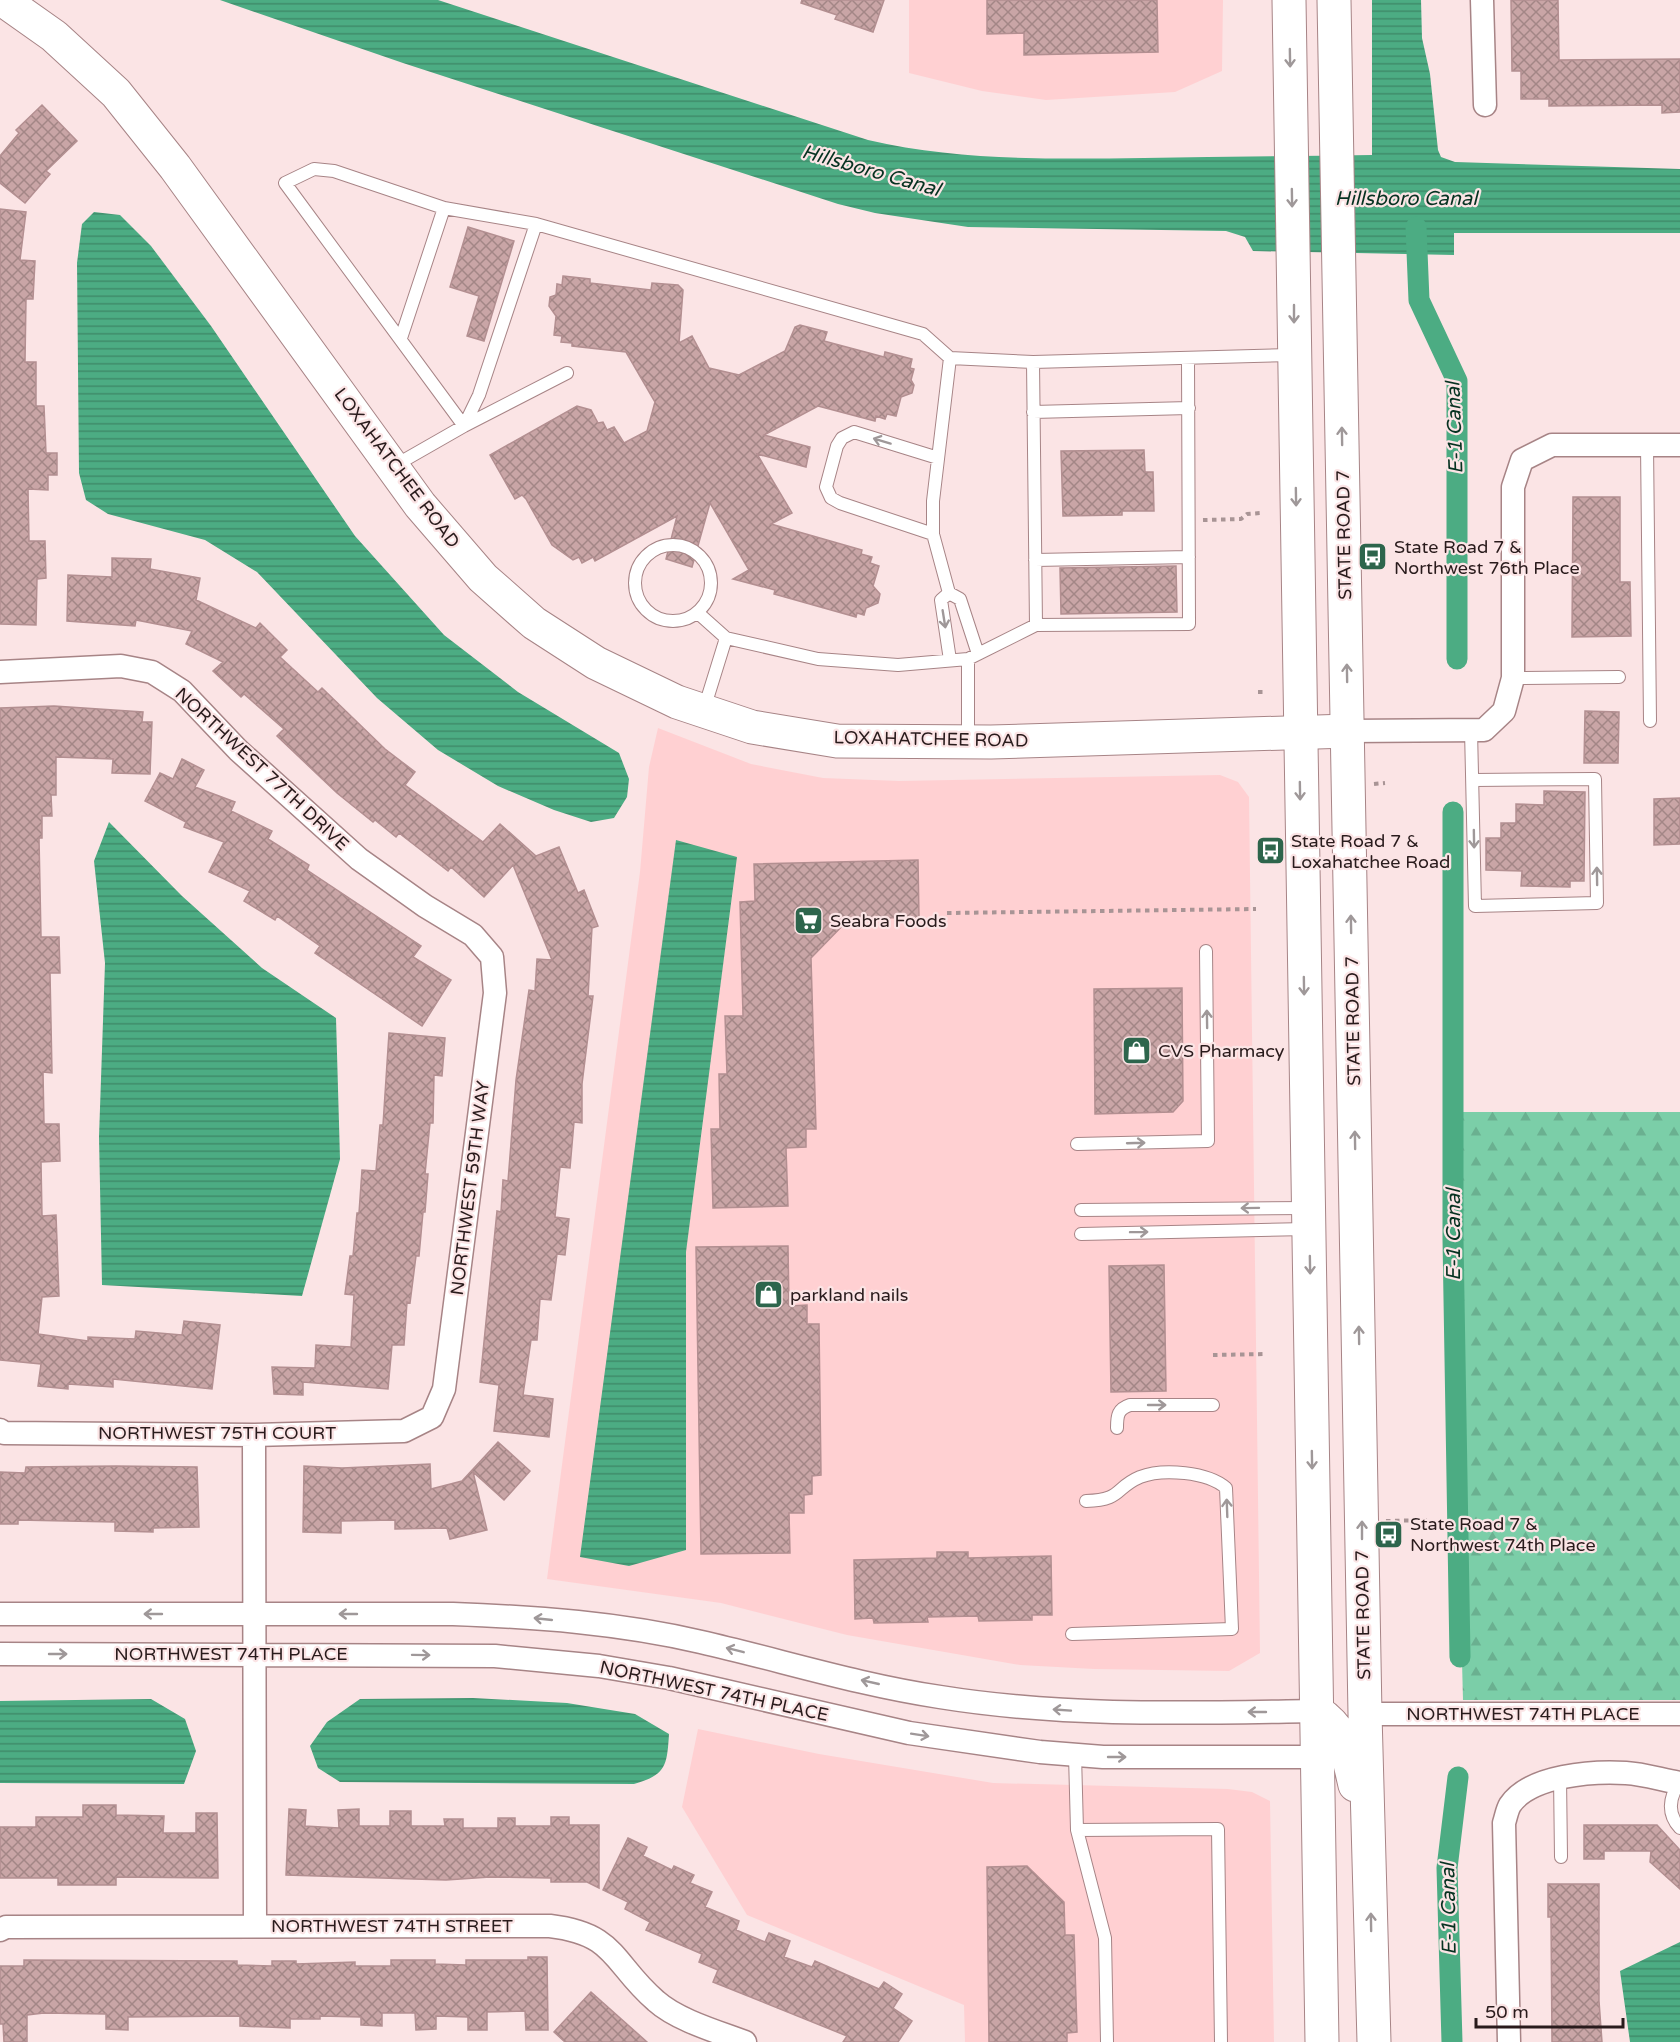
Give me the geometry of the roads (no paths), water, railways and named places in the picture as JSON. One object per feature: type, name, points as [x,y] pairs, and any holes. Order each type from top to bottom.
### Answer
[{"type":"main road","name":"LOXAHATCHEE ROAD","points":[[3,0],[54,36],[122,102],[175,167],[420,505],[483,578],[534,623],[596,663],[677,702],[752,727],[837,741],[968,742],[1348,731]]},
{"type":"main road","points":[[1289,0],[1299,733],[1322,2042]]},
{"type":"main road","name":"STATE ROAD 7","points":[[1334,0],[1365,1714],[1374,2042]]},
{"type":"main road","points":[[1314,1592],[1338,1678],[1347,1697],[1365,1714]]},
{"type":"main road","points":[[1316,1711],[1332,1722],[1346,1746],[1369,1839]]},
{"type":"street","points":[[1482,0],[1485,105]]},
{"type":"street","points":[[1348,731],[1484,730],[1504,711],[1513,678],[1513,487],[1522,460],[1552,445],[1680,445]]},
{"type":"street","name":"NORTHWEST 77TH DRIVE","points":[[0,672],[121,666],[152,672],[182,691],[238,750],[359,859],[424,906],[473,935],[492,957]]},
{"type":"street","name":"NORTHWEST 59TH WAY","points":[[432,1418],[444,1389],[495,993],[492,957]]},
{"type":"street","name":"NORTHWEST 75TH COURT","points":[[0,1430],[4,1433],[254,1435],[404,1431],[432,1418]]},
{"type":"street","points":[[254,1435],[255,1926]]},
{"type":"street","points":[[0,1614],[453,1614],[523,1617],[592,1623],[699,1641],[938,1697],[1010,1706],[1103,1712],[1316,1711]]},
{"type":"street","name":"NORTHWEST 74TH PLACE","points":[[0,1654],[495,1656],[599,1666],[669,1678],[909,1733],[1076,1755],[1317,1757]]},
{"type":"street","name":"NORTHWEST 74TH PLACE","points":[[1365,1714],[1680,1714]]},
{"type":"street","points":[[1509,2042],[1504,1822],[1510,1805],[1524,1792],[1560,1778],[1627,1773],[1679,1783]]},
{"type":"street","name":"NORTHWEST 74TH STREET","points":[[0,1930],[6,1927],[255,1926],[550,1926],[577,1929],[600,1940],[657,2002],[694,2022],[745,2042]]},
{"type":"lane","points":[[464,426],[285,183],[314,169],[334,171],[444,208],[536,224],[923,334],[950,358],[1033,362],[1294,355]]},
{"type":"lane","points":[[401,338],[444,208]]},
{"type":"lane","points":[[464,426],[479,395],[536,224]]},
{"type":"lane","points":[[950,358],[933,501],[933,534],[949,593],[960,599],[973,656],[968,742]]},
{"type":"lane","points":[[698,613],[726,638],[818,659],[898,665],[973,656],[1036,625],[1189,624],[1188,359]]},
{"type":"lane","points":[[1033,362],[1036,625]]},
{"type":"lane","points":[[393,467],[464,426],[567,373]]},
{"type":"lane","points":[[1033,412],[1189,408]]},
{"type":"lane","points":[[933,534],[840,503],[831,498],[826,487],[837,446],[842,438],[854,432],[938,458]]},
{"type":"lane","points":[[1647,445],[1650,721]]},
{"type":"lane","points":[[667,545],[680,546],[702,557],[712,580],[711,592],[698,613],[674,622],[661,620],[650,614],[638,598],[635,580],[645,557],[667,545]]},
{"type":"lane","points":[[1035,560],[1189,557]]},
{"type":"lane","points":[[949,593],[941,600],[950,660]]},
{"type":"lane","points":[[703,710],[726,638]]},
{"type":"lane","points":[[1513,678],[1618,677]]},
{"type":"lane","points":[[1472,730],[1475,906],[1597,903],[1595,779],[1474,780]]},
{"type":"lane","points":[[1077,1144],[1208,1141],[1206,951]]},
{"type":"lane","points":[[1081,1210],[1309,1218]]},
{"type":"lane","points":[[1081,1234],[1309,1218]]},
{"type":"lane","points":[[1117,1428],[1117,1416],[1122,1408],[1130,1405],[1213,1405]]},
{"type":"lane","points":[[1072,1634],[1232,1629],[1226,1488],[1218,1481],[1189,1473],[1144,1476],[1105,1501],[1086,1502]]},
{"type":"lane","points":[[1076,1755],[1077,1830],[1105,1938],[1107,2042]]},
{"type":"lane","points":[[1560,1778],[1561,1857]]},
{"type":"lane","points":[[1679,1783],[1671,1800],[1670,1811],[1680,1828]]},
{"type":"lane","points":[[1077,1830],[1218,1829],[1221,2042]]},
{"type":"water","name":"Hillsboro Canal","points":[[220,0],[438,0],[868,140],[936,152],[1074,159],[1372,155],[1372,0],[1421,0],[1422,38],[1430,74],[1438,150],[1441,157],[1455,162],[1680,169],[1680,233],[1454,233],[1454,255],[1253,251],[1245,237],[1226,231],[968,227],[875,213],[838,204],[403,63]]},
{"type":"water","points":[[94,212],[120,215],[151,246],[211,326],[355,536],[444,635],[518,692],[619,753],[629,779],[627,797],[614,818],[591,822],[554,810],[498,786],[438,750],[377,698],[257,572],[205,540],[108,514],[86,500],[79,473],[77,263],[82,224]]},
{"type":"water","points":[[109,822],[182,896],[262,968],[336,1018],[340,1159],[302,1296],[102,1285],[99,1137],[105,963],[94,861]]},
{"type":"water","points":[[676,840],[737,857],[686,1252],[686,1550],[629,1566],[580,1557]]},
{"type":"water","points":[[473,1698],[567,1703],[635,1714],[669,1734],[663,1768],[653,1777],[634,1784],[340,1782],[318,1768],[310,1746],[327,1722],[360,1699]]},
{"type":"water","points":[[151,1699],[185,1719],[196,1751],[184,1784],[0,1783],[0,1701]]},
{"type":"water","points":[[1680,1942],[1680,2042],[1630,2042],[1620,1971]]},
{"type":"waterway","name":"E-1 Canal","points":[[1416,227],[1419,300],[1457,381],[1457,659]]},
{"type":"waterway","name":"E-1 Canal","points":[[1453,812],[1453,1239],[1460,1657]]},
{"type":"waterway","name":"E-1 Canal","points":[[1452,2042],[1447,1868],[1458,1777]]},
{"type":"place","name":"State Road 7 & Northwest 76th Place","points":[[1373,557]]},
{"type":"place","name":"State Road 7 & Loxahatchee Road","points":[[1270,851]]},
{"type":"place","name":"Seabra Foods","points":[[809,921]]},
{"type":"place","name":"CVS Pharmacy","points":[[1137,1051]]},
{"type":"place","name":"parkland nails","points":[[769,1295]]},
{"type":"place","name":"State Road 7 & Northwest 74th Place","points":[[1389,1534]]}]
